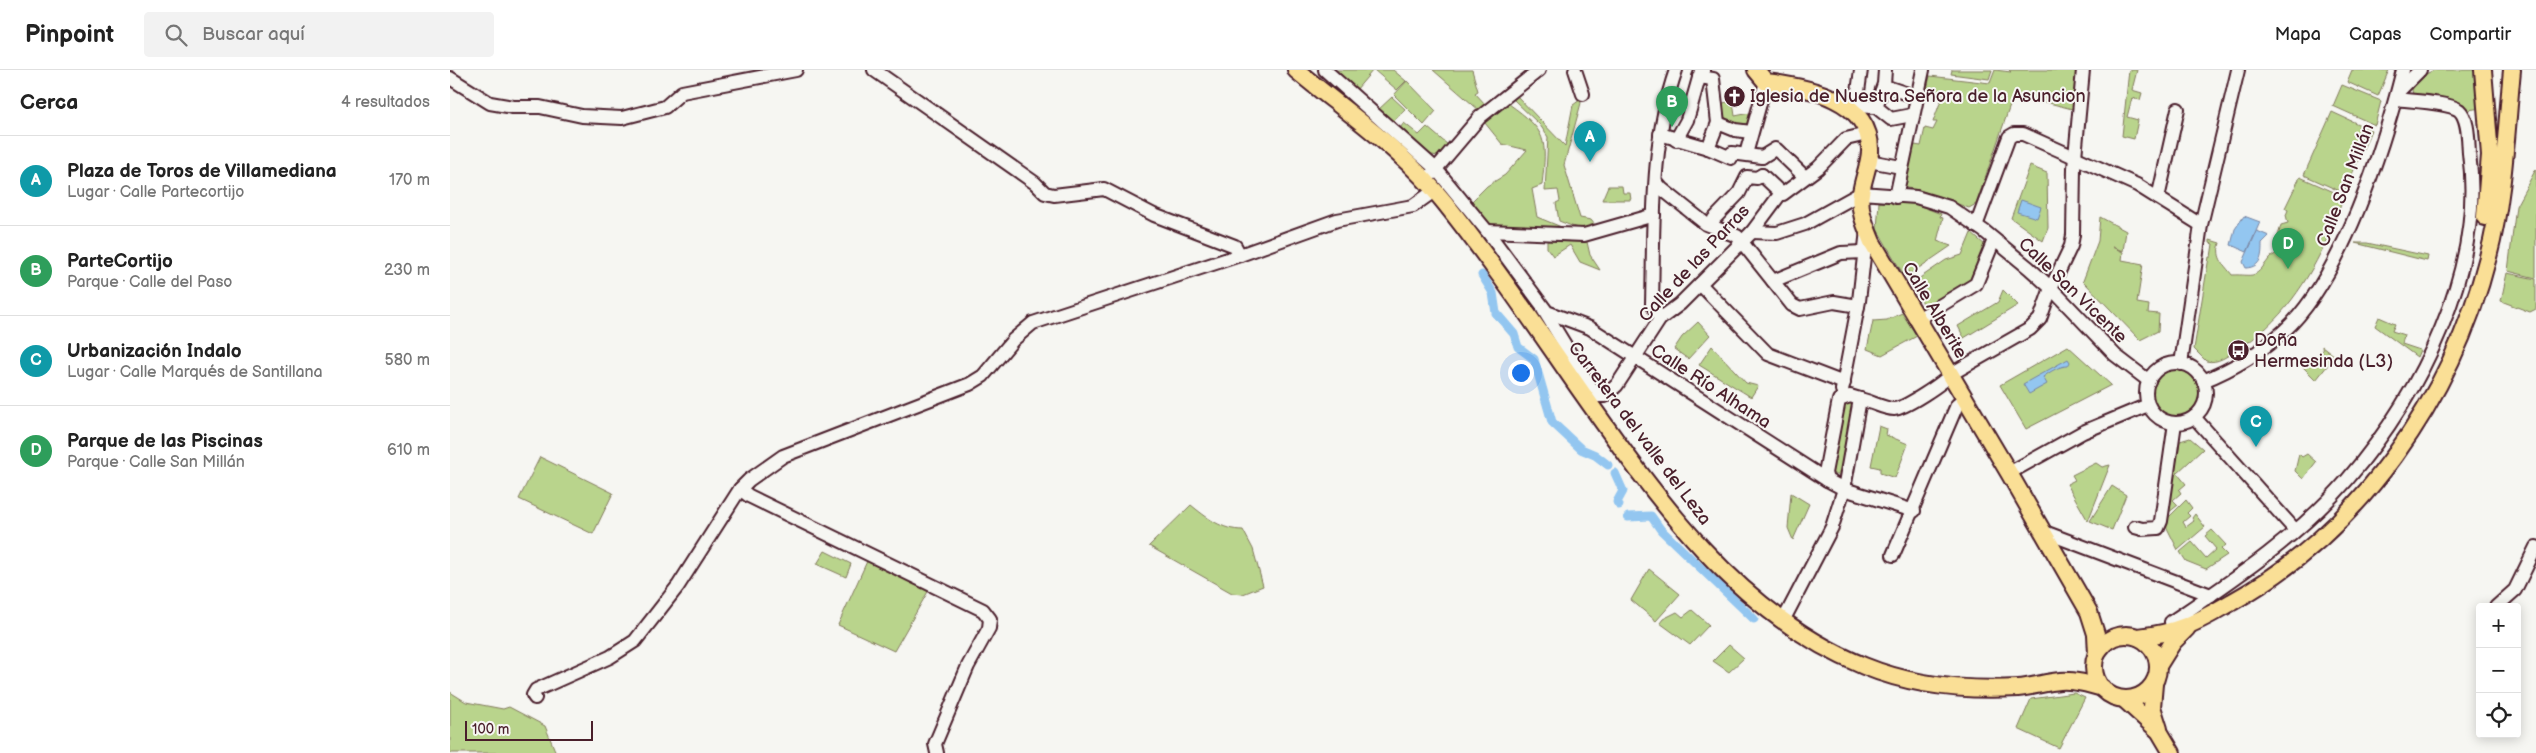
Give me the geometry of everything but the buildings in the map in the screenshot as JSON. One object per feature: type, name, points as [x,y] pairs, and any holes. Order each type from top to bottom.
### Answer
[{"type":"main road","name":"Carretera del valle del Leza","points":[[1296,70],[1432,181],[1602,421],[1671,513],[1734,580],[1783,620],[1824,648],[1900,679],[1976,689],[2021,688],[2060,681],[2083,683],[2103,688]]},
{"type":"main road","points":[[2483,70],[2490,155],[2483,258]]},
{"type":"main road","points":[[2474,300],[2490,214],[2503,70]]},
{"type":"main road","points":[[2507,70],[2504,110],[2507,126]]},
{"type":"main road","points":[[2159,731],[2124,699],[2109,694],[2103,688],[2096,675],[2097,657],[2105,643],[2131,636],[2162,635],[2188,627],[2264,584],[2322,537],[2367,489],[2415,426],[2441,382],[2462,336],[2489,251],[2507,126],[2512,70]]},
{"type":"main road","points":[[1761,76],[1800,87],[1853,106]]},
{"type":"main road","name":"Calle Alberite","points":[[1853,106],[1861,118],[1870,150],[1860,204],[1872,242],[2009,472],[2089,612],[2096,634],[2097,657]]},
{"type":"main road","name":"Calle Alberite","points":[[2089,612],[2104,625],[2131,636]]},
{"type":"main road","points":[[2172,753],[2159,731],[2152,706],[2154,684],[2158,666],[2173,642],[2188,627]]},
{"type":"main road","points":[[2131,636],[2150,646],[2158,666]]},
{"type":"main road","name":"Carretera del valle del Leza","points":[[2060,681],[2082,670],[2097,657]]},
{"type":"main road","points":[[2124,699],[2141,695],[2154,684]]},
{"type":"street","points":[[450,78],[490,103],[513,107],[540,107],[582,116],[622,118],[665,106],[682,92],[796,70]]},
{"type":"street","points":[[874,70],[1035,183],[1045,193],[1054,195],[1104,189],[1154,215],[1235,246],[1240,256]]},
{"type":"street","points":[[1325,70],[1432,181],[1487,231],[1543,307]]},
{"type":"street","points":[[535,698],[533,695],[536,690],[610,656],[636,640],[678,586],[740,489],[783,456],[970,384],[983,376],[1013,340],[1033,323],[1240,256],[1336,220],[1413,206],[1480,117],[1539,70]]},
{"type":"street","points":[[1575,70],[1582,94]]},
{"type":"street","points":[[1660,319],[1652,304],[1654,215],[1660,134],[1676,70]]},
{"type":"street","points":[[1861,70],[1853,106],[1876,107],[1891,119],[1912,115]]},
{"type":"street","points":[[1876,107],[1884,86],[1885,70]]},
{"type":"street","points":[[1896,197],[1901,166],[1923,70]]},
{"type":"street","points":[[1700,284],[1768,354],[1847,393],[1894,409],[1945,381],[1950,374],[2030,329],[2040,319],[2051,288],[2071,246],[2073,235],[2075,157],[2084,70]]},
{"type":"street","points":[[2181,364],[2201,226],[2238,70]]},
{"type":"street","name":"Calle San Millán","points":[[2203,381],[2252,356],[2285,330],[2310,302],[2335,259],[2358,207],[2397,96],[2403,70]]},
{"type":"street","name":"Calle San Millán","points":[[2397,96],[2420,70]]},
{"type":"street","points":[[1676,140],[1687,120],[1702,74],[1713,79],[1718,123],[1708,148]]},
{"type":"street","points":[[1746,154],[1751,132],[1755,127],[1761,76]]},
{"type":"street","points":[[1884,86],[1917,97]]},
{"type":"street","points":[[2171,622],[2273,550],[2346,480],[2387,428],[2417,380],[2442,328],[2464,257],[2471,195],[2471,163],[2463,114],[2451,107],[2397,96]]},
{"type":"street","points":[[2158,198],[2178,109]]},
{"type":"street","points":[[1718,123],[1735,130],[1751,132]]},
{"type":"street","points":[[1660,134],[1708,148],[1730,158],[1732,153],[1762,158],[1775,149],[1805,177]]},
{"type":"street","name":"Calle de las Parras","points":[[1543,307],[1590,386],[1598,396],[1605,396],[1617,386],[1660,319],[1700,284],[1752,232],[1781,193],[1783,194],[1837,151],[1846,139],[1867,134]]},
{"type":"street","points":[[1976,226],[2009,137],[2014,134],[2023,134],[2137,185],[2201,226]]},
{"type":"street","points":[[1762,158],[1764,163],[1762,175]]},
{"type":"street","points":[[1869,161],[1901,166]]},
{"type":"street","points":[[1712,225],[1739,194],[1747,177],[1757,178],[1762,175]]},
{"type":"street","points":[[1762,175],[1781,193]]},
{"type":"street","points":[[1657,183],[1696,216],[1737,236],[1792,305],[1800,309],[1834,302],[1858,306]]},
{"type":"street","points":[[1752,232],[1777,233],[1805,224],[1861,193]]},
{"type":"street","name":"Calle San Vicente","points":[[1861,193],[1916,197],[1949,207],[1994,240],[2051,288],[2109,349],[2149,380]]},
{"type":"street","points":[[1487,231],[1584,235],[1654,215]]},
{"type":"street","points":[[1834,484],[1847,473],[1847,393],[1867,229]]},
{"type":"street","points":[[1918,319],[1976,284],[1994,240]]},
{"type":"street","points":[[1773,281],[1841,253],[1864,252]]},
{"type":"street","name":"Calle Río Alhama","points":[[1543,307],[1590,328],[1834,484],[1914,511]]},
{"type":"street","points":[[2181,364],[2198,373],[2203,381],[2205,401],[2201,410],[2194,417],[2175,423],[2159,418],[2148,405],[2146,397],[2149,380],[2162,367],[2181,364]]},
{"type":"street","points":[[1783,620],[1832,527],[1834,484],[1825,473],[1847,393]]},
{"type":"street","points":[[1893,555],[1914,511],[1957,405],[1965,399]]},
{"type":"street","points":[[2009,472],[2083,432],[2148,405]]},
{"type":"street","points":[[2194,417],[2295,530]]},
{"type":"street","points":[[2135,527],[2142,530],[2158,528],[2161,521],[2175,423]]},
{"type":"street","points":[[740,489],[749,496],[983,610],[990,618],[989,628],[968,666],[935,744],[937,753]]},
{"type":"street","points":[[2042,531],[2211,595]]},
{"type":"street","points":[[2500,603],[2515,590],[2536,547]]},
{"type":"green space","points":[[1333,70],[1373,70],[1356,90]]},
{"type":"green space","points":[[1374,70],[1393,70],[1406,81],[1397,90]]},
{"type":"green space","points":[[1433,70],[1472,70],[1478,91],[1475,93],[1486,105],[1480,111]]},
{"type":"green space","points":[[1952,70],[1992,70],[1989,79],[1951,74]]},
{"type":"green space","points":[[1995,70],[2011,72],[2009,70],[2080,70],[2076,110],[2014,94],[1976,204],[1969,208],[1919,190],[1901,187],[1908,144],[1921,146],[1925,128],[1933,130],[1937,122],[1933,122],[1944,92],[1927,89],[1930,76],[1990,83]]},
{"type":"green space","points":[[2129,70],[2137,70],[2132,90],[2142,93],[2140,100],[2132,98],[2127,117],[2138,120],[2134,139],[2122,136]]},
{"type":"green space","points":[[2352,70],[2389,70],[2378,96],[2347,82]]},
{"type":"green space","points":[[2434,70],[2476,70],[2481,108],[2468,110],[2456,101],[2413,95],[2412,90],[2418,78]]},
{"type":"green space","points":[[1407,81],[1436,111],[1424,125],[1394,95]]},
{"type":"green space","points":[[2342,85],[2381,101],[2375,125],[2333,106]]},
{"type":"green space","points":[[1516,95],[1565,146],[1573,105],[1580,100],[1581,103],[1564,165],[1580,218],[1591,220],[1595,225],[1582,230],[1559,221],[1556,203],[1560,201],[1558,190],[1545,191],[1548,137],[1540,125],[1513,99]]},
{"type":"green space","points":[[1392,97],[1405,109],[1392,123],[1378,110]]},
{"type":"green space","points":[[1733,102],[1735,116],[1750,113],[1752,115],[1748,126],[1736,126],[1725,121],[1718,104]]},
{"type":"green space","points":[[1509,104],[1531,122],[1542,137],[1544,157],[1542,185],[1532,189],[1537,217],[1576,233],[1498,229],[1487,224],[1470,203],[1487,186],[1505,175],[1527,150],[1502,144],[1485,123]]},
{"type":"green space","points":[[2332,112],[2371,130],[2344,193],[2304,175]]},
{"type":"green space","points":[[1404,123],[1419,135],[1427,127],[1448,145],[1438,156],[1426,154],[1400,128]]},
{"type":"green space","points":[[2030,166],[2047,173],[2048,228],[2043,241],[2011,218]]},
{"type":"green space","points":[[2536,169],[2536,278],[2508,271],[2516,206]]},
{"type":"green space","points":[[2300,177],[2343,196],[2335,221],[2321,252],[2292,300],[2267,327],[2226,357],[2210,362],[2206,361],[2194,349],[2209,257],[2211,257],[2213,244],[2210,243],[2210,240],[2220,243],[2220,258],[2232,275],[2253,275],[2260,271],[2270,258],[2281,249],[2281,241],[2278,236],[2281,225],[2288,223],[2286,215],[2288,210],[2285,208]]},
{"type":"green space","points":[[1608,186],[1622,186],[1623,193],[1630,193],[1631,200],[1602,200]]},
{"type":"green space","points":[[1879,202],[1913,203],[1941,214],[1940,217],[1943,218],[1937,241],[1951,246],[1910,274],[1908,271],[1903,274],[1877,229]]},
{"type":"green space","points":[[2100,217],[2126,231],[2123,251],[2112,247],[2123,252],[2122,260],[2143,264],[2137,303],[2149,305],[2148,313],[2159,314],[2158,331],[2140,340],[2083,281],[2098,241]]},
{"type":"green space","points":[[1971,233],[1985,245],[1972,281],[1926,308],[1911,284],[1946,260],[1962,255]]},
{"type":"green space","points":[[1547,241],[1587,242],[1590,255],[1600,270],[1580,262],[1570,245],[1553,256],[1547,248]]},
{"type":"green space","points":[[2355,243],[2367,243],[2428,256],[2427,261]]},
{"type":"green space","points":[[2507,273],[2536,279],[2536,309],[2530,312],[2501,301]]},
{"type":"green space","points":[[2003,290],[2018,305],[1964,338],[1958,326],[1998,302]]},
{"type":"green space","points":[[1902,313],[1917,336],[1882,355],[1867,349],[1873,321],[1887,320]]},
{"type":"green space","points":[[2379,317],[2395,324],[2392,331],[2404,335],[2402,344],[2420,350],[2417,357],[2375,326]]},
{"type":"green space","points":[[1698,322],[1710,335],[1688,359],[1674,349],[1682,337]]},
{"type":"green space","points":[[1712,346],[1746,383],[1758,386],[1751,397],[1699,365]]},
{"type":"green space","points":[[2068,346],[2111,385],[2026,429],[2000,385]]},
{"type":"green space","points":[[2322,346],[2335,356],[2316,380],[2301,365],[2317,362],[2321,356]]},
{"type":"green space","points":[[2175,370],[2184,372],[2195,381],[2200,395],[2198,404],[2189,415],[2175,420],[2166,418],[2155,409],[2150,395],[2152,386],[2161,375]]},
{"type":"green space","points":[[1851,402],[1855,405],[1841,475],[1836,475],[1830,472],[1839,407]]},
{"type":"green space","points":[[1879,426],[1887,429],[1886,435],[1908,444],[1895,478],[1880,473],[1880,468],[1871,466]]},
{"type":"green space","points":[[2190,438],[2203,449],[2177,473],[2186,484],[2179,490],[2181,493],[2173,500],[2178,505],[2168,513],[2180,441]]},
{"type":"green space","points":[[2299,454],[2302,457],[2307,454],[2316,462],[2303,479],[2295,471]]},
{"type":"green space","points":[[540,457],[613,493],[593,534],[519,499]]},
{"type":"green space","points":[[2096,463],[2102,467],[2110,465],[2088,521],[2067,484],[2075,480],[2072,475]]},
{"type":"green space","points":[[2112,486],[2126,495],[2112,530],[2090,521]]},
{"type":"green space","points":[[1791,493],[1809,504],[1793,540],[1788,528]]},
{"type":"green space","points":[[2186,500],[2192,508],[2187,513],[2190,516],[2183,522],[2186,527],[2194,521],[2192,518],[2195,514],[2205,527],[2178,550],[2166,526],[2169,517]]},
{"type":"green space","points":[[1191,505],[1222,526],[1243,530],[1253,549],[1263,586],[1243,594],[1232,593],[1149,546]]},
{"type":"green space","points":[[2212,530],[2226,545],[2221,549],[2227,555],[2206,569],[2186,561],[2180,552],[2192,542],[2206,558],[2216,549],[2205,536]]},
{"type":"green space","points":[[825,551],[851,564],[846,577],[817,564]]},
{"type":"green space","points":[[868,559],[930,588],[894,651],[838,625]]},
{"type":"green space","points":[[1649,569],[1680,594],[1656,621],[1631,600]]},
{"type":"green space","points":[[1692,610],[1709,625],[1690,645],[1660,623],[1663,619],[1677,612],[1683,617]]},
{"type":"green space","points":[[1729,645],[1744,658],[1729,672],[1713,661]]},
{"type":"green space","points":[[450,692],[466,702],[503,709],[509,707],[545,726],[556,753],[450,753]]},
{"type":"green space","points":[[2074,693],[2085,698],[2059,748],[2018,729],[2031,699]]},
{"type":"water","points":[[2021,200],[2041,207],[2037,218],[2017,212]]},
{"type":"water","points":[[2244,216],[2260,222],[2247,252],[2231,245],[2235,229]]},
{"type":"water","points":[[2257,231],[2269,236],[2262,243],[2261,256],[2258,263],[2246,268],[2243,262]]},
{"type":"water","points":[[2068,359],[2070,362],[2068,366],[2058,368],[2043,377],[2047,384],[2029,394],[2023,384]]},
{"type":"waterway","points":[[1482,275],[1493,293],[1496,313],[1514,334],[1518,347],[1534,359],[1552,422],[1581,449],[1595,455],[1608,465]]},
{"type":"waterway","points":[[1615,473],[1623,491],[1617,502],[1619,505]]},
{"type":"waterway","points":[[1628,517],[1651,516],[1661,530],[1754,619]]},
{"type":"place","name":"Iglesia de Nuestra Señora de la Asuncion","points":[[1734,96]]},
{"type":"place","name":"ParteCortijo","points":[[1672,127]]},
{"type":"place","name":"Plaza de Toros de Villamediana","points":[[1590,162]]},
{"type":"place","name":"Parque de las Piscinas","points":[[2288,269]]},
{"type":"place","name":"Doña Hermesinda (L3)","points":[[2238,350]]},
{"type":"place","name":"Urbanización Indalo","points":[[2256,447]]}]
